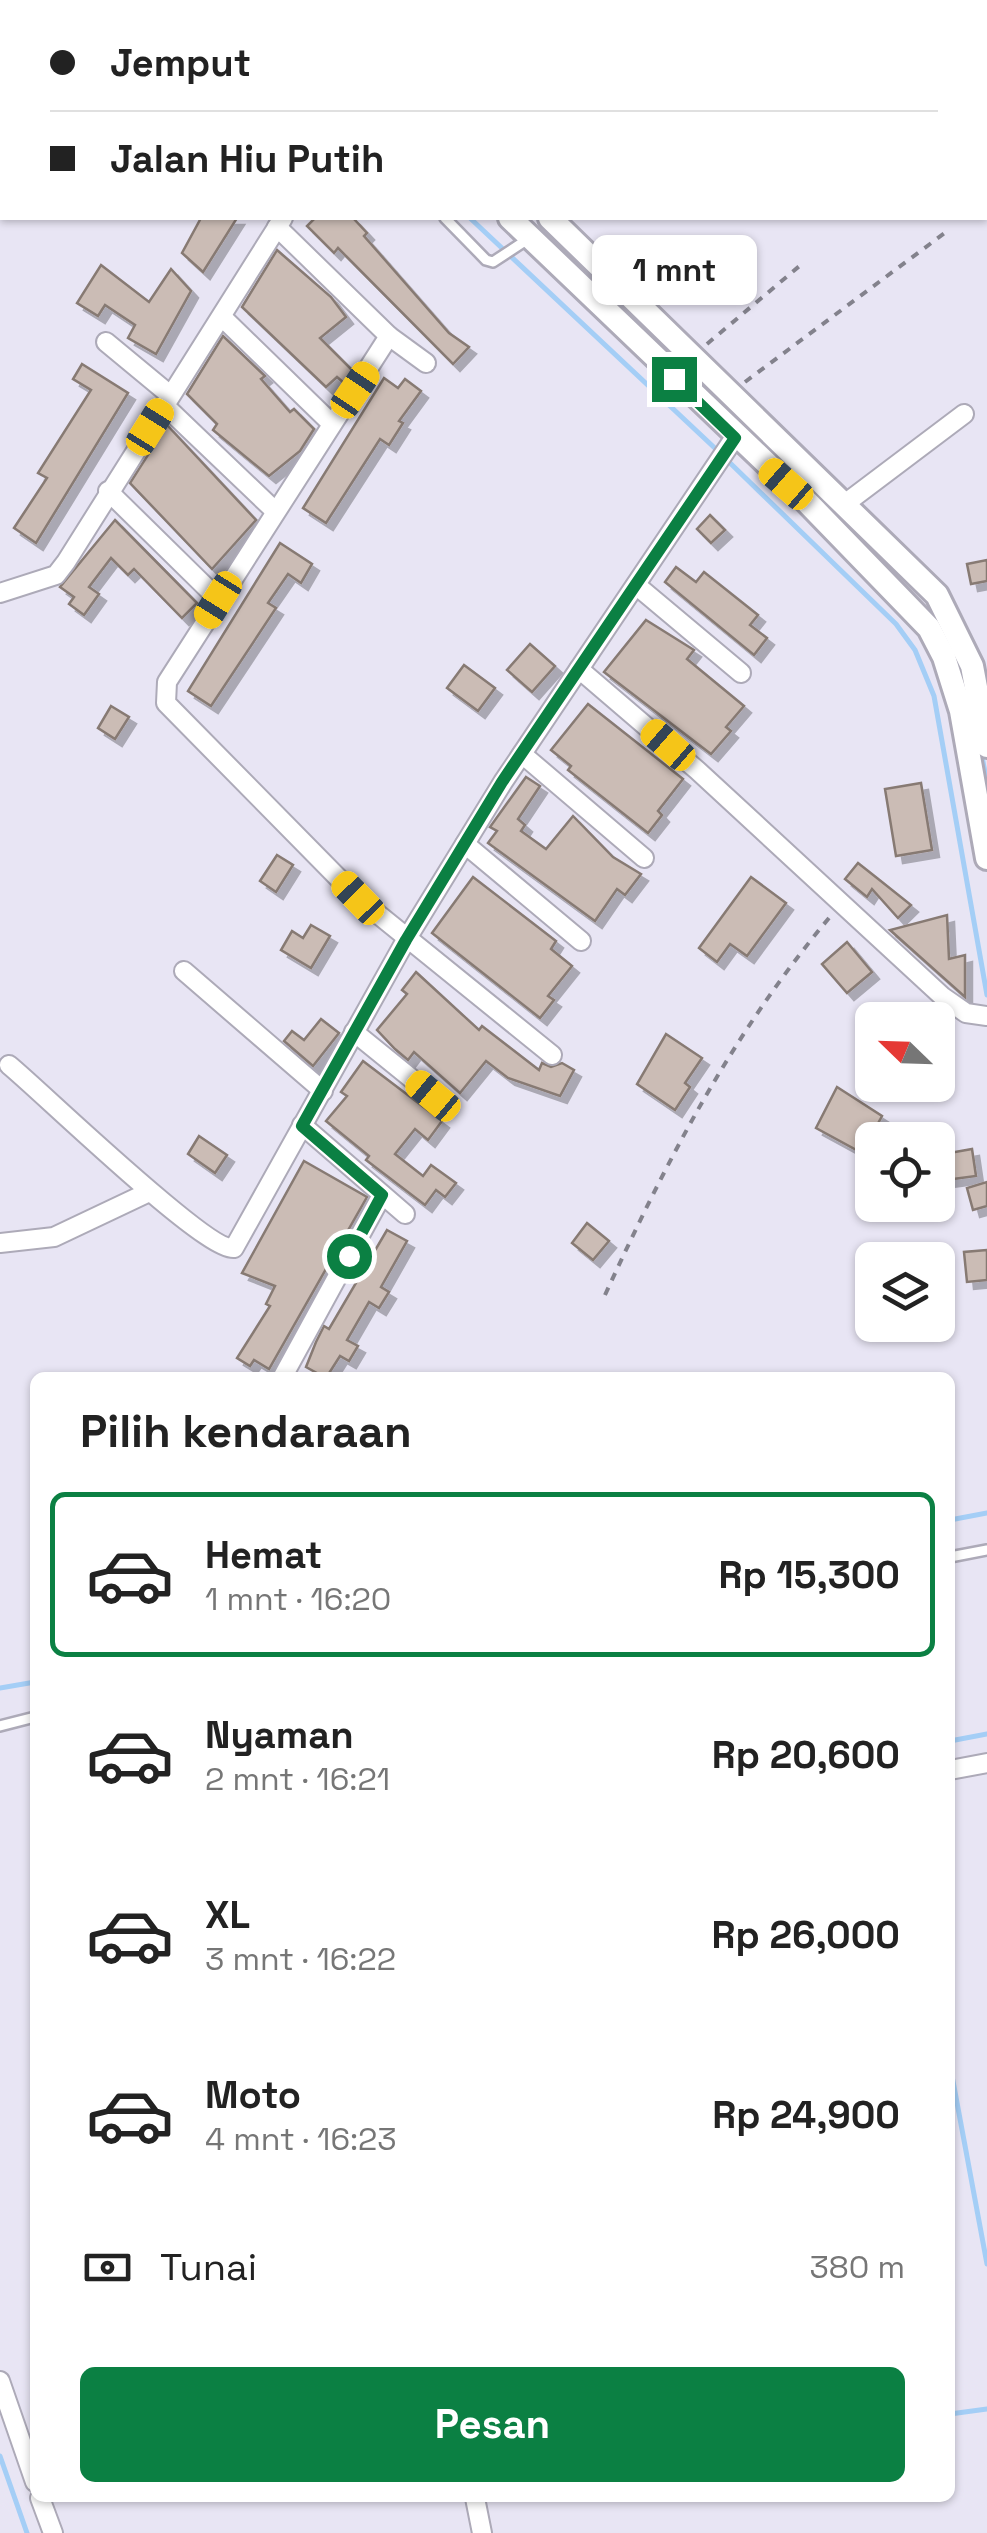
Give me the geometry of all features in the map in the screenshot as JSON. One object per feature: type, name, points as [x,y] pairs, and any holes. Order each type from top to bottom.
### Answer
[{"type":"street","points":[[512,220],[916,613],[938,643],[962,711],[987,858]]},
{"type":"street","points":[[552,220],[846,504],[946,608],[982,687],[987,746]]},
{"type":"street","points":[[0,593],[56,575],[280,222],[389,336],[426,363]]},
{"type":"street","points":[[222,316],[332,424]]},
{"type":"street","points":[[389,336],[166,682],[166,702],[358,898],[552,1055]]},
{"type":"street","points":[[106,342],[275,511]]},
{"type":"street","points":[[846,504],[964,414]]},
{"type":"street","points":[[9,1065],[149,1192],[219,1246],[234,1248],[406,940],[465,844],[735,438]]},
{"type":"street","points":[[806,502],[826,485]]},
{"type":"street","points":[[108,491],[218,600]]},
{"type":"street","points":[[636,584],[741,673]]},
{"type":"street","points":[[579,669],[697,770],[943,997],[966,1012],[987,1016]]},
{"type":"street","points":[[522,754],[644,858]]},
{"type":"street","points":[[465,844],[581,941]]},
{"type":"street","points":[[184,971],[322,1091]]},
{"type":"street","points":[[354,1032],[433,1096]]},
{"type":"street","points":[[302,1126],[405,1214]]},
{"type":"street","points":[[0,1242],[54,1238],[149,1192]]},
{"type":"street","points":[[285,1372],[382,1195]]},
{"type":"street","points":[[955,1769],[987,1764]]},
{"type":"street","points":[[0,2381],[30,2468]]},
{"type":"street","points":[[41,2502],[52,2533]]},
{"type":"street","points":[[476,2502],[482,2533]]},
{"type":"lane","points":[[447,220],[486,260],[493,262],[530,238]]},
{"type":"lane","points":[[955,1556],[987,1550]]},
{"type":"lane","points":[[0,1726],[30,1718]]},
{"type":"path","points":[[729,394],[946,232]]},
{"type":"path","points":[[692,357],[803,263]]},
{"type":"path","points":[[605,1294],[709,1085],[772,986],[840,906]]},
{"type":"building","points":[[200,220],[236,220],[203,272],[182,253]]},
{"type":"building","points":[[313,220],[355,220],[367,233],[364,236],[449,333],[469,347],[453,364],[338,248],[334,253],[307,226]]},
{"type":"building","points":[[277,250],[331,297],[346,317],[320,338],[352,370],[344,383],[337,377],[326,387],[242,307]]},
{"type":"building","points":[[101,265],[149,302],[171,269],[191,291],[156,354],[128,338],[135,325],[105,305],[98,316],[77,303]]},
{"type":"building","points":[[223,336],[265,376],[261,379],[290,412],[294,409],[314,429],[300,451],[269,476],[213,430],[217,424],[187,394]]},
{"type":"building","points":[[82,364],[128,393],[36,543],[14,528],[47,478],[38,473],[91,390],[73,379]]},
{"type":"building","points":[[384,378],[398,388],[405,379],[421,391],[399,421],[403,423],[389,445],[380,439],[326,523],[303,508]]},
{"type":"building","points":[[167,425],[256,520],[212,569],[130,483]]},
{"type":"building","points":[[710,515],[725,530],[711,543],[697,529]]},
{"type":"building","points":[[115,520],[197,603],[182,618],[134,569],[128,575],[111,558],[89,587],[99,594],[84,615],[69,604],[74,597],[60,587]]},
{"type":"building","points":[[280,543],[312,564],[301,583],[288,574],[268,603],[276,608],[211,706],[188,691]]},
{"type":"building","points":[[987,560],[987,581],[971,584],[967,564]]},
{"type":"building","points":[[676,567],[696,582],[704,572],[758,615],[750,625],[767,638],[754,655],[665,582]]},
{"type":"building","points":[[646,620],[694,650],[687,659],[744,706],[726,727],[731,731],[711,754],[604,672]]},
{"type":"building","points":[[530,644],[555,666],[532,692],[507,670]]},
{"type":"building","points":[[464,665],[495,688],[478,711],[447,688]]},
{"type":"building","points":[[588,704],[683,779],[658,811],[662,815],[648,833],[568,770],[571,766],[551,750]]},
{"type":"building","points":[[111,706],[129,717],[115,739],[98,728]]},
{"type":"building","points":[[526,777],[540,786],[518,819],[525,825],[521,831],[546,849],[573,816],[613,857],[641,874],[625,895],[617,889],[595,921],[488,843],[497,831],[490,827]]},
{"type":"building","points":[[921,783],[932,850],[896,856],[885,789]]},
{"type":"building","points":[[277,855],[293,865],[276,892],[260,881]]},
{"type":"building","points":[[858,863],[911,905],[898,918],[872,889],[867,897],[845,879]]},
{"type":"building","points":[[473,877],[556,941],[551,949],[572,966],[548,996],[554,1000],[540,1018],[432,933]]},
{"type":"building","points":[[751,877],[786,903],[747,956],[730,944],[717,962],[699,948]]},
{"type":"building","points":[[947,915],[949,959],[965,955],[965,997],[890,930]]},
{"type":"building","points":[[311,925],[330,936],[311,968],[281,950],[292,931],[303,938]]},
{"type":"building","points":[[847,942],[872,972],[847,993],[822,964]]},
{"type":"building","points":[[416,972],[479,1030],[482,1026],[539,1070],[542,1063],[551,1067],[562,1063],[574,1070],[560,1096],[508,1078],[486,1061],[460,1093],[414,1052],[408,1060],[395,1049],[377,1030],[407,994],[402,990]]},
{"type":"building","points":[[321,1019],[339,1033],[313,1066],[284,1041],[292,1031],[304,1040]]},
{"type":"building","points":[[666,1034],[702,1058],[685,1083],[690,1087],[675,1110],[637,1084]]},
{"type":"building","points":[[363,1061],[442,1121],[428,1140],[415,1129],[395,1154],[423,1176],[431,1165],[456,1183],[445,1197],[436,1190],[425,1205],[366,1160],[369,1156],[326,1121],[347,1096],[341,1092]]},
{"type":"building","points":[[837,1087],[882,1116],[879,1122],[855,1122],[855,1149],[816,1128]]},
{"type":"building","points":[[199,1136],[227,1155],[215,1173],[188,1154]]},
{"type":"building","points":[[972,1149],[976,1176],[955,1179],[955,1152]]},
{"type":"building","points":[[304,1161],[367,1197],[269,1369],[254,1360],[250,1366],[237,1358],[270,1306],[266,1304],[275,1286],[242,1273]]},
{"type":"building","points":[[987,1182],[987,1206],[973,1210],[967,1188]]},
{"type":"building","points":[[587,1223],[609,1241],[593,1260],[572,1243]]},
{"type":"building","points":[[387,1230],[407,1241],[381,1287],[389,1292],[379,1308],[369,1302],[347,1340],[358,1346],[349,1361],[340,1356],[330,1372],[315,1372],[306,1367],[324,1326],[329,1329]]},
{"type":"building","points":[[987,1250],[987,1280],[967,1282],[964,1252]]},
{"type":"waterway","points":[[472,220],[719,452]]},
{"type":"waterway","points":[[727,460],[896,624],[915,650],[934,696],[987,995]]},
{"type":"waterway","points":[[981,752],[987,782]]},
{"type":"waterway","points":[[955,1519],[987,1513]]},
{"type":"waterway","points":[[0,1688],[30,1683]]},
{"type":"waterway","points":[[955,1740],[987,1734]]},
{"type":"waterway","points":[[955,2092],[987,2264]]},
{"type":"waterway","points":[[955,2413],[987,2409]]},
{"type":"waterway","points":[[0,2456],[27,2533]]},
{"type":"route","points":[[349,1256],[382,1195],[302,1126],[406,940],[502,782],[735,438],[674,379]]}]
